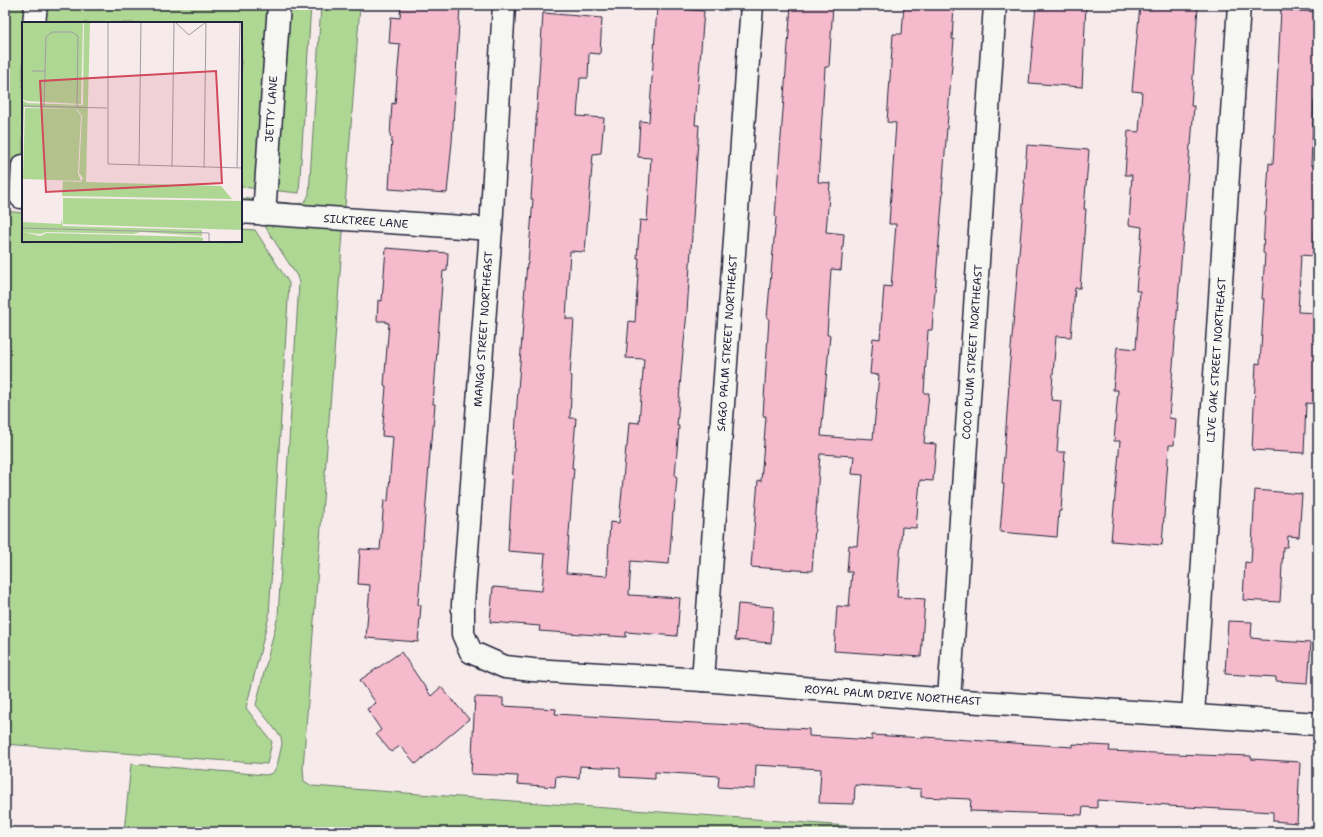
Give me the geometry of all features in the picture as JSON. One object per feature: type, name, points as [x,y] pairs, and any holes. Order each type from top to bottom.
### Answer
[{"type":"street","points":[[34,22],[36,5]]},
{"type":"street","name":"JETTY LANE","points":[[264,214],[279,5]]},
{"type":"street","name":"MANGO STREET NORTHEAST","points":[[471,652],[463,634],[463,604],[491,230],[504,5]]},
{"type":"street","name":"SAGO PALM STREET NORTHEAST","points":[[703,680],[752,5]]},
{"type":"street","name":"COCO PLUM STREET NORTHEAST","points":[[949,700],[995,5]]},
{"type":"street","name":"LIVE OAK STREET NORTHEAST","points":[[1193,715],[1239,5]]},
{"type":"street","points":[[16,197],[22,170]]},
{"type":"street","name":"SILKTREE LANE","points":[[242,212],[491,230]]},
{"type":"street","name":"ROYAL PALM DRIVE NORTHEAST","points":[[471,652],[505,667],[532,670],[703,680],[949,700],[1318,724]]},
{"type":"green space","points":[[5,5],[311,5],[299,193],[242,187],[242,22],[22,22],[22,163],[5,161]]},
{"type":"green space","points":[[321,5],[360,5],[303,768],[304,781],[312,786],[928,832],[124,832],[131,764],[266,775],[273,773],[277,766],[282,744],[281,737],[256,705],[278,616],[299,283],[297,276],[263,223],[242,218],[242,198],[298,204],[305,201],[309,194]]},
{"type":"green space","points":[[5,172],[22,174],[22,202],[5,200]]},
{"type":"green space","points":[[5,211],[22,213],[22,242],[242,242],[242,229],[255,230],[289,283],[269,616],[246,708],[272,742],[267,764],[5,744]]},
{"type":"building","points":[[401,5],[460,6],[452,142],[447,193],[389,189],[392,138],[390,137],[392,103],[395,104],[400,44],[389,43],[391,17],[400,18]]},
{"type":"building","points":[[791,5],[833,5],[829,67],[825,67],[818,182],[830,183],[826,232],[844,234],[841,270],[831,269],[827,335],[830,335],[821,436],[873,439],[879,375],[870,374],[873,338],[880,339],[884,286],[891,287],[896,224],[889,224],[896,123],[887,122],[893,34],[902,34],[904,5],[954,5],[952,39],[954,39],[943,191],[932,330],[928,330],[924,393],[929,393],[924,443],[936,444],[933,481],[920,480],[916,528],[902,527],[897,597],[925,599],[921,657],[834,651],[837,606],[849,607],[852,572],[847,572],[849,545],[857,546],[863,475],[852,474],[854,456],[820,454],[812,571],[751,567],[758,480],[761,481],[766,416],[763,416],[769,318],[767,318],[776,217]]},
{"type":"building","points":[[1036,5],[1086,5],[1082,87],[1029,83]]},
{"type":"building","points":[[1140,5],[1198,7],[1191,106],[1194,106],[1169,418],[1176,419],[1174,445],[1169,445],[1162,545],[1111,541],[1120,441],[1114,441],[1118,390],[1113,390],[1117,347],[1136,349],[1140,291],[1136,291],[1142,227],[1129,225],[1132,175],[1125,175],[1128,131],[1139,132],[1142,92],[1132,91]]},
{"type":"building","points":[[657,7],[704,11],[695,125],[699,125],[687,312],[677,426],[679,426],[675,476],[677,477],[669,564],[631,561],[629,595],[680,598],[677,636],[626,632],[626,637],[539,631],[540,626],[490,622],[493,587],[542,591],[545,554],[508,551],[524,298],[533,199],[531,199],[543,13],[602,18],[600,54],[589,53],[588,78],[580,78],[577,116],[604,118],[601,153],[593,154],[585,252],[570,251],[566,319],[574,319],[570,376],[572,376],[570,418],[576,418],[572,468],[574,468],[566,573],[607,576],[610,522],[619,523],[629,422],[639,423],[644,359],[626,358],[629,321],[635,322],[640,220],[647,221],[651,158],[638,157],[640,121],[649,122]]},
{"type":"building","points":[[1281,10],[1318,12],[1318,101],[1314,101],[1311,165],[1318,166],[1316,228],[1313,256],[1301,255],[1298,312],[1318,313],[1318,376],[1317,404],[1306,403],[1304,453],[1252,450],[1256,363],[1260,364],[1264,299],[1262,299],[1265,254],[1263,253],[1265,212],[1269,163],[1273,164]]},
{"type":"building","points":[[1027,145],[1089,150],[1080,288],[1075,288],[1071,337],[1056,336],[1051,400],[1061,401],[1057,452],[1065,452],[1061,511],[1059,511],[1057,537],[1000,532],[1004,484],[1002,484],[1008,384]]},
{"type":"building","points":[[386,248],[448,253],[447,271],[443,271],[433,404],[435,404],[418,605],[421,605],[418,642],[366,638],[370,585],[358,584],[360,549],[380,550],[384,500],[388,501],[393,437],[382,436],[389,323],[386,323],[386,321],[377,321],[378,300],[382,301]]},
{"type":"building","points":[[1255,490],[1302,494],[1299,537],[1288,536],[1287,547],[1283,547],[1280,602],[1243,600],[1245,562],[1251,563]]},
{"type":"building","points":[[738,604],[774,607],[771,643],[735,640]]},
{"type":"building","points":[[1228,621],[1252,622],[1251,638],[1311,643],[1308,683],[1276,681],[1276,677],[1225,674]]},
{"type":"building","points":[[401,652],[431,696],[441,687],[469,719],[416,764],[400,746],[391,752],[376,734],[381,730],[367,709],[376,703],[360,680]]},
{"type":"building","points":[[475,697],[503,698],[503,706],[556,709],[555,714],[809,729],[809,736],[872,740],[872,735],[924,737],[1073,747],[1073,744],[1110,746],[1109,751],[1251,756],[1251,759],[1300,762],[1297,823],[1273,821],[1273,812],[1097,800],[1097,808],[1083,807],[1082,815],[970,811],[971,799],[921,797],[921,789],[855,785],[854,804],[819,803],[821,769],[756,765],[755,789],[718,787],[719,776],[655,772],[655,779],[620,777],[620,768],[580,766],[579,778],[556,776],[555,787],[517,784],[518,776],[471,774]]}]
